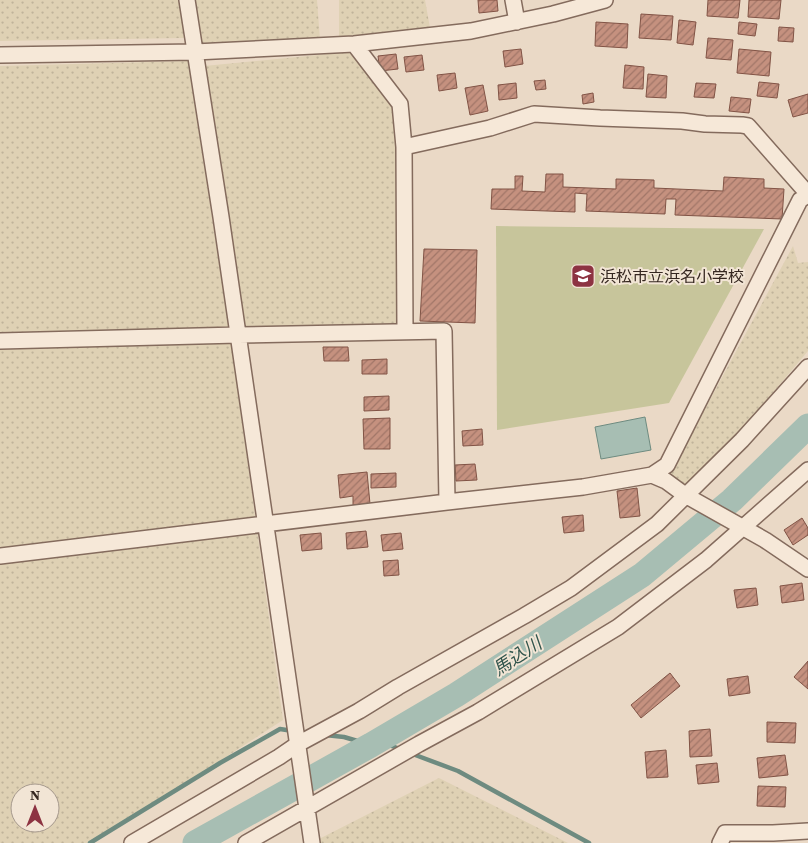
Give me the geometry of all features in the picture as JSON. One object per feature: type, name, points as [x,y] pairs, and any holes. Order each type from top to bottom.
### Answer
[{"type":"street","points":[[187,0],[200,74],[312,843]]},
{"type":"street","points":[[513,0],[517,22]]},
{"type":"street","points":[[0,54],[195,52],[354,44],[471,31],[553,14],[605,0]]},
{"type":"street","points":[[354,44],[400,104],[404,148],[405,331]]},
{"type":"street","points":[[0,556],[583,487],[652,475],[668,465],[800,200],[808,195],[748,126],[742,125],[534,114],[490,128],[404,148]]},
{"type":"street","points":[[0,342],[444,331],[447,502]]},
{"type":"street","points":[[132,843],[571,588],[657,524],[742,440],[808,367]]},
{"type":"street","points":[[246,843],[307,806],[478,712],[618,628],[706,560],[808,470]]},
{"type":"street","points":[[652,475],[666,481],[685,495],[765,540],[808,569]]},
{"type":"street","points":[[720,843],[725,833],[773,833],[808,830]]},
{"type":"shaded area","points":[[0,0],[179,0],[184,38],[0,41]]},
{"type":"shaded area","points":[[195,0],[317,0],[320,40],[202,43]]},
{"type":"shaded area","points":[[339,0],[425,0],[430,28],[339,37]]},
{"type":"shaded area","points":[[349,52],[395,107],[401,323],[396,327],[241,327],[204,66]]},
{"type":"shaded area","points":[[188,61],[229,327],[0,338],[0,66]]},
{"type":"shaded area","points":[[496,226],[764,229],[669,403],[497,430]]},
{"type":"shaded area","points":[[793,246],[798,263],[808,262],[808,351],[690,491],[666,481]]},
{"type":"shaded area","points":[[231,341],[283,720],[147,808],[87,843],[0,843],[0,347]]},
{"type":"shaded area","points":[[645,417],[651,450],[601,459],[595,427]]},
{"type":"shaded area","points":[[439,778],[568,843],[320,843],[319,839]]},
{"type":"building","points":[[478,0],[497,0],[498,11],[479,13]]},
{"type":"building","points":[[708,0],[740,0],[738,18],[707,16]]},
{"type":"building","points":[[749,0],[781,0],[779,19],[748,17]]},
{"type":"building","points":[[641,14],[673,16],[671,40],[639,38]]},
{"type":"building","points":[[679,20],[696,22],[693,45],[677,43]]},
{"type":"building","points":[[596,22],[628,24],[627,48],[595,46]]},
{"type":"building","points":[[739,22],[757,24],[755,36],[738,34]]},
{"type":"building","points":[[779,27],[794,28],[793,42],[778,41]]},
{"type":"building","points":[[708,38],[733,40],[731,60],[706,58]]},
{"type":"building","points":[[521,49],[523,64],[505,67],[503,51]]},
{"type":"building","points":[[739,49],[771,52],[769,76],[737,73]]},
{"type":"building","points":[[396,54],[398,69],[380,71],[378,56]]},
{"type":"building","points":[[422,55],[424,70],[406,72],[404,57]]},
{"type":"building","points":[[625,65],[644,67],[643,89],[623,88]]},
{"type":"building","points":[[455,73],[457,88],[439,91],[437,75]]},
{"type":"building","points":[[648,74],[667,76],[666,98],[646,97]]},
{"type":"building","points":[[545,80],[546,89],[536,90],[534,81]]},
{"type":"building","points":[[759,82],[779,84],[777,98],[757,96]]},
{"type":"building","points":[[516,83],[517,98],[499,100],[498,85]]},
{"type":"building","points":[[696,83],[716,84],[714,98],[694,97]]},
{"type":"building","points":[[483,85],[488,111],[470,115],[465,88]]},
{"type":"building","points":[[593,93],[594,102],[583,104],[582,95]]},
{"type":"building","points":[[808,94],[808,113],[793,117],[788,100]]},
{"type":"building","points":[[731,97],[751,99],[749,113],[729,111]]},
{"type":"building","points":[[546,174],[563,174],[563,187],[616,189],[616,179],[654,180],[654,188],[723,191],[724,177],[764,179],[764,188],[784,189],[782,219],[675,215],[676,199],[666,199],[665,214],[586,211],[587,194],[575,193],[575,212],[491,209],[492,189],[515,189],[515,176],[523,176],[522,191],[545,192]]},
{"type":"building","points":[[424,249],[477,250],[475,323],[420,321]]},
{"type":"building","points":[[323,347],[348,347],[349,361],[324,361]]},
{"type":"building","points":[[387,359],[387,374],[362,374],[362,360]]},
{"type":"building","points":[[389,396],[389,410],[364,411],[364,397]]},
{"type":"building","points":[[390,418],[390,449],[364,449],[363,419]]},
{"type":"building","points":[[482,429],[483,445],[463,446],[462,431]]},
{"type":"building","points":[[475,464],[477,480],[456,481],[455,465]]},
{"type":"building","points":[[367,472],[370,504],[353,505],[353,496],[340,498],[338,475]]},
{"type":"building","points":[[396,473],[396,487],[371,488],[371,474]]},
{"type":"building","points":[[637,488],[640,516],[620,518],[617,491]]},
{"type":"building","points":[[583,515],[584,531],[564,533],[562,517]]},
{"type":"building","points":[[802,518],[808,528],[808,535],[793,545],[784,530]]},
{"type":"building","points":[[366,531],[368,547],[347,549],[346,533]]},
{"type":"building","points":[[321,533],[322,549],[302,551],[300,535]]},
{"type":"building","points":[[401,533],[403,549],[383,551],[381,535]]},
{"type":"building","points":[[398,560],[399,575],[384,576],[383,561]]},
{"type":"building","points":[[802,583],[804,600],[782,603],[780,586]]},
{"type":"building","points":[[756,588],[758,605],[737,608],[734,590]]},
{"type":"building","points":[[808,661],[808,689],[794,677]]},
{"type":"building","points":[[670,673],[680,686],[641,718],[631,705]]},
{"type":"building","points":[[748,676],[750,693],[729,696],[727,679]]},
{"type":"building","points":[[767,722],[796,723],[795,743],[767,742]]},
{"type":"building","points":[[710,729],[712,756],[690,757],[689,731]]},
{"type":"building","points":[[666,750],[668,777],[647,778],[645,752]]},
{"type":"building","points":[[785,755],[788,775],[759,778],[757,758]]},
{"type":"building","points":[[717,763],[719,782],[698,784],[696,765]]},
{"type":"building","points":[[758,786],[786,787],[785,807],[757,806]]},
{"type":"waterway","name":"馬込川","points":[[195,843],[371,745],[456,695],[642,575],[732,500],[808,426]]},
{"type":"waterway","points":[[90,843],[220,763],[280,729],[293,731]]},
{"type":"waterway","points":[[325,735],[344,737],[371,745],[386,744],[403,750]]},
{"type":"waterway","points":[[410,753],[458,771],[589,843]]},
{"type":"place","name":"浜松市立浜名小学校","points":[[583,276]]}]
